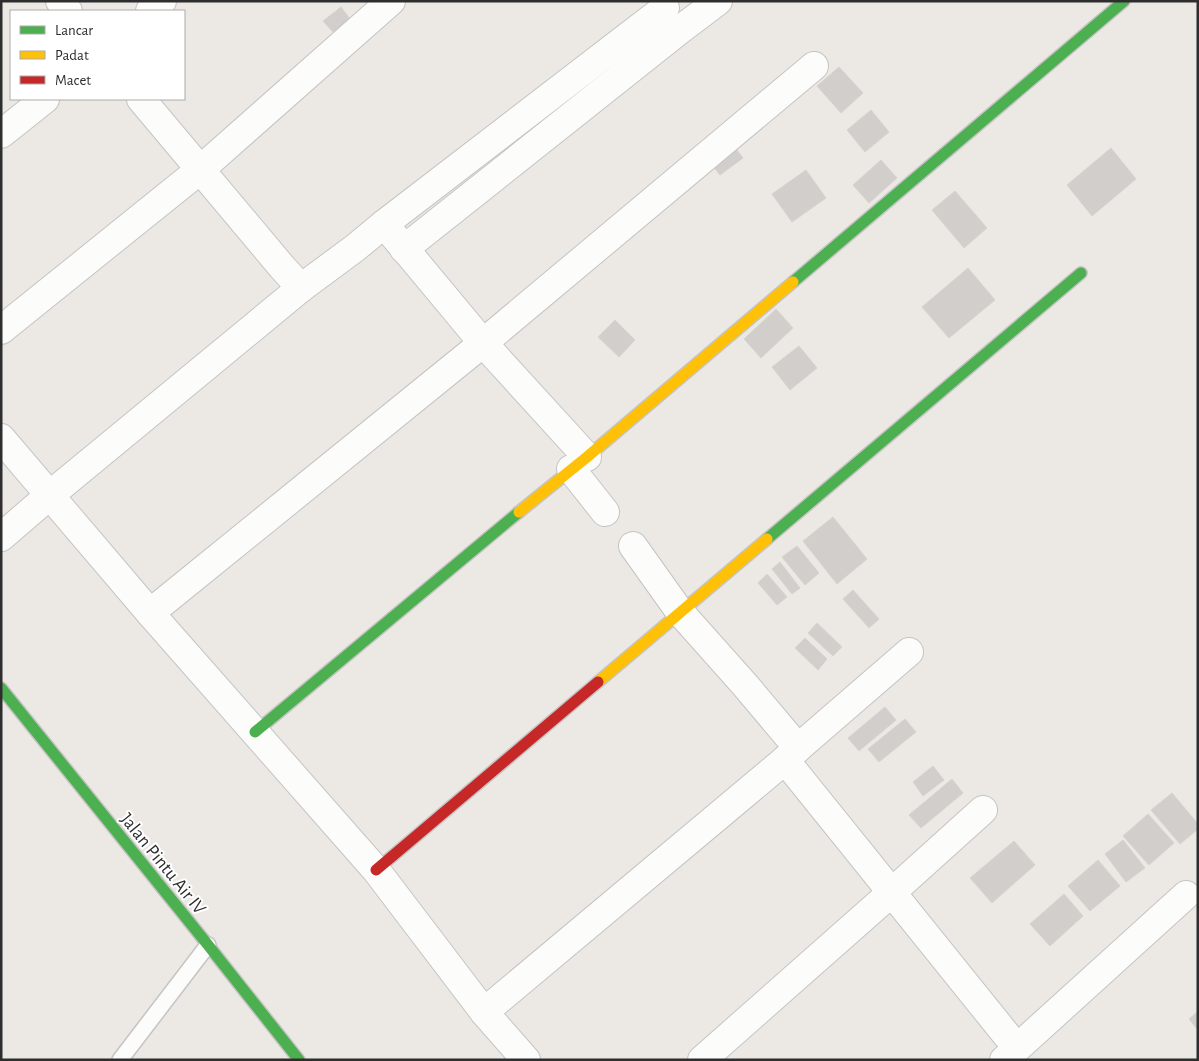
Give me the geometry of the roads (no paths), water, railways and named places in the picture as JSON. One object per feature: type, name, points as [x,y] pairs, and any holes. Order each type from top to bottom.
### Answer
[{"type":"street","points":[[151,10],[162,1]]},
{"type":"street","points":[[1,330],[200,169],[391,1]]},
{"type":"street","points":[[404,249],[718,1]]},
{"type":"street","points":[[255,732],[579,464],[1124,1]]},
{"type":"street","points":[[1,537],[301,288],[445,178],[662,4],[681,29]]},
{"type":"street","points":[[150,613],[482,343],[814,66]]},
{"type":"street","points":[[1,134],[43,100]]},
{"type":"street","points":[[143,100],[301,288]]},
{"type":"street","points":[[445,178],[464,200]]},
{"type":"street","points":[[384,224],[579,464],[605,512]]},
{"type":"street","points":[[376,870],[1081,273]]},
{"type":"street","points":[[1,438],[150,613],[376,870],[484,1012],[526,1060]]},
{"type":"street","points":[[633,546],[680,612],[745,685],[791,754],[1010,1054],[1186,895]]},
{"type":"street","points":[[484,1012],[791,754],[909,652]]},
{"type":"street","name":"Jalan Pintu Air IV","points":[[1,688],[299,1060]]},
{"type":"street","points":[[702,1060],[892,893],[983,810]]},
{"type":"lane","points":[[120,1060],[208,945]]}]
